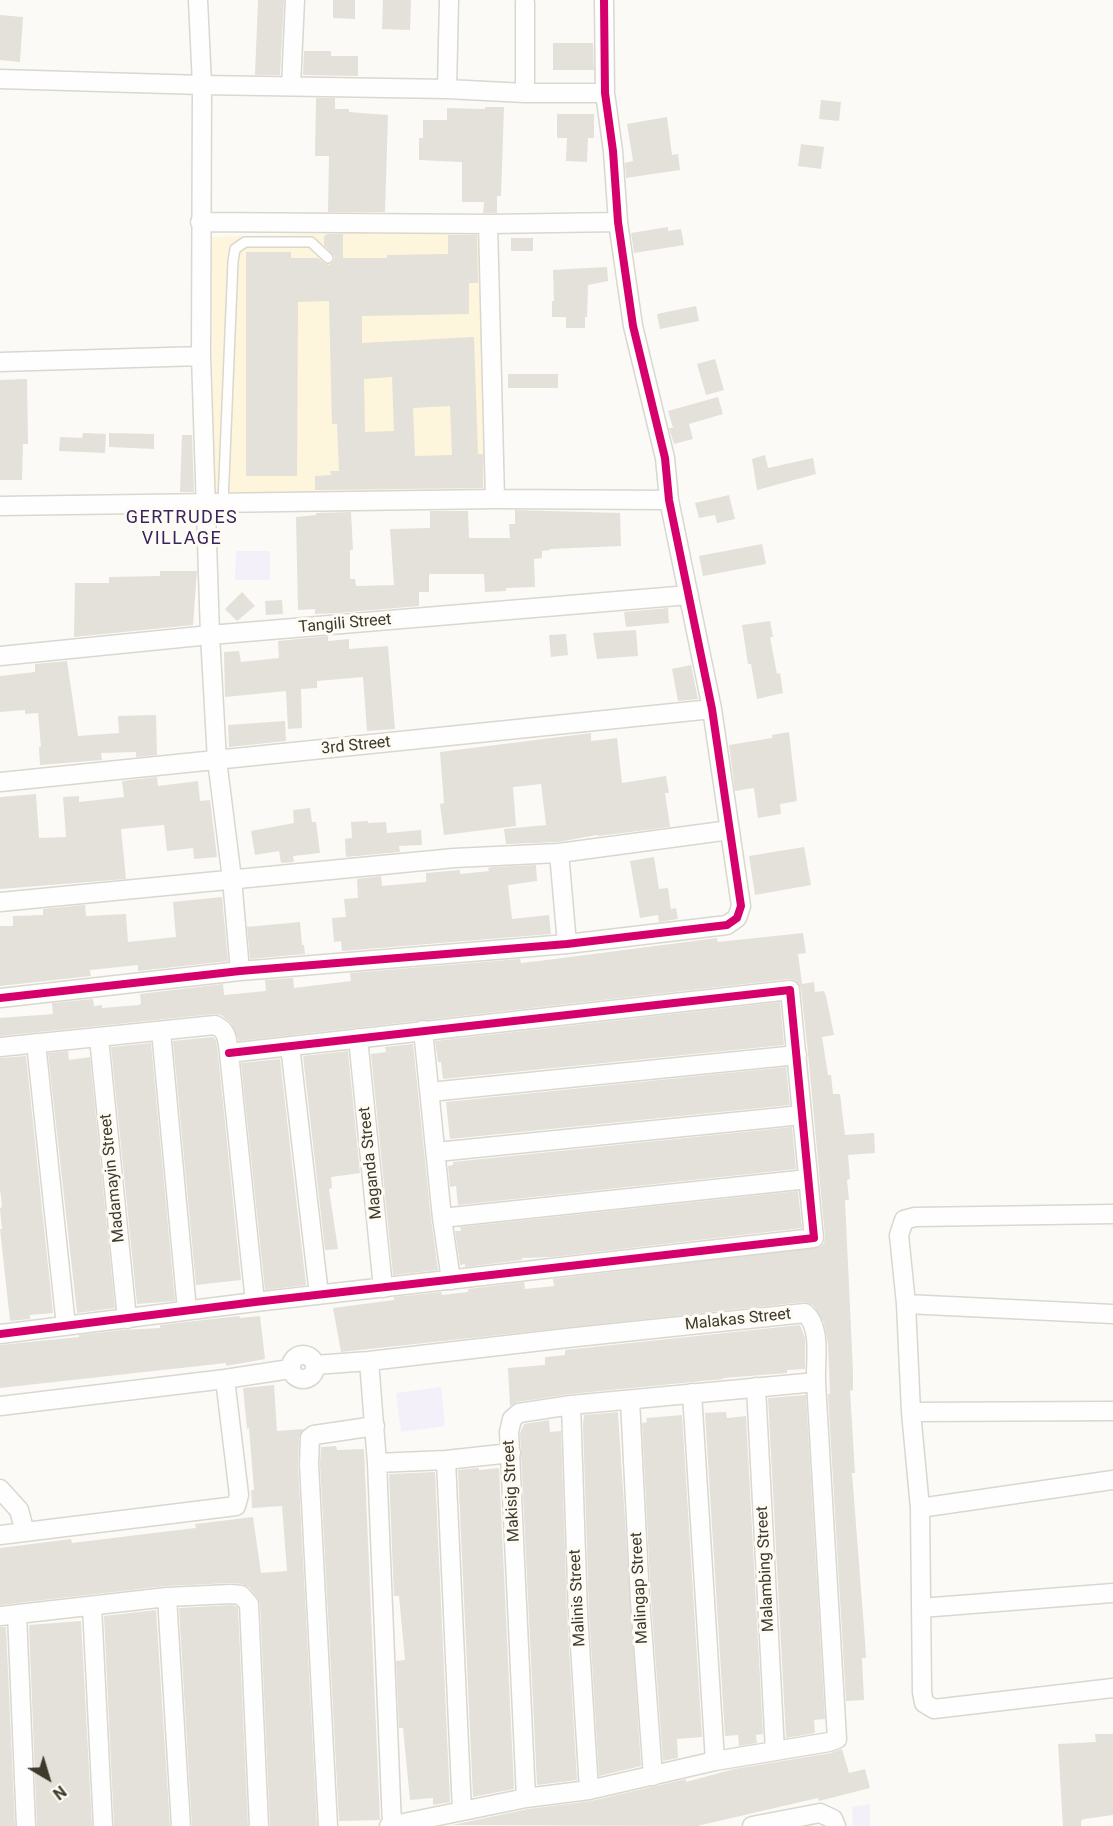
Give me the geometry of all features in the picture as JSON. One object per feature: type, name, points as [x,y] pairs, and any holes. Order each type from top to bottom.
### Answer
[{"type":"street","points":[[198,0],[202,85],[201,356],[215,504],[210,634],[217,760],[232,879],[240,971]]},
{"type":"street","points":[[291,86],[295,0]]},
{"type":"street","points":[[447,89],[448,0]]},
{"type":"street","points":[[0,998],[240,971],[567,944],[727,925],[737,918],[741,906],[712,709],[669,501],[665,458],[633,326],[618,222],[613,151],[605,93],[604,0]]},
{"type":"street","points":[[525,3],[525,93]]},
{"type":"street","points":[[0,79],[447,89],[525,93],[605,93]]},
{"type":"street","points":[[200,222],[488,224],[618,222]]},
{"type":"street","points":[[488,224],[495,499]]},
{"type":"street","points":[[0,362],[201,356]]},
{"type":"street","points":[[0,506],[495,499],[669,501]]},
{"type":"street","name":"Tangili Street","points":[[0,656],[210,634],[689,595]]},
{"type":"street","name":"3rd Street","points":[[0,782],[712,709]]},
{"type":"street","points":[[0,902],[454,858],[559,853],[730,830]]},
{"type":"street","points":[[559,853],[567,944]]},
{"type":"street","points":[[0,1329],[0,1334],[187,1310],[814,1238],[790,990],[229,1053]]},
{"type":"street","points":[[0,1047],[215,1025],[223,1029],[229,1053],[255,1302]]},
{"type":"street","points":[[423,1030],[442,1218],[451,1280]]},
{"type":"street","points":[[161,1031],[187,1310]]},
{"type":"street","name":"Madamayin Street","points":[[99,1038],[127,1319]]},
{"type":"street","name":"Maganda Street","points":[[358,1038],[383,1288]]},
{"type":"street","points":[[36,1043],[66,1326]]},
{"type":"street","points":[[290,1046],[319,1295]]},
{"type":"street","points":[[430,1092],[797,1055]]},
{"type":"street","points":[[437,1152],[802,1115]]},
{"type":"street","points":[[442,1218],[808,1179]]},
{"type":"street","points":[[1113,1214],[915,1217],[904,1220],[899,1235],[920,1508],[924,1703],[934,1709],[1113,1688]]},
{"type":"street","points":[[906,1304],[1113,1314]]},
{"type":"street","name":"Malakas Street","points":[[225,1379],[290,1369],[292,1361],[297,1356],[305,1355],[312,1358],[315,1365],[369,1361],[805,1313],[812,1319],[815,1328],[816,1382],[837,1739],[775,1750]]},
{"type":"street","points":[[369,1361],[377,1463],[390,1826],[526,1798],[589,1790],[715,1761],[775,1750]]},
{"type":"street","points":[[0,1406],[225,1379],[239,1495],[236,1506],[0,1535]]},
{"type":"street","name":"Makisig Street","points":[[526,1798],[509,1432],[512,1419],[519,1413],[571,1405],[816,1382]]},
{"type":"street","name":"Malambing Street","points":[[756,1387],[775,1750]]},
{"type":"street","points":[[692,1393],[715,1761]]},
{"type":"street","name":"Malingap Street","points":[[630,1400],[640,1600],[653,1776]]},
{"type":"street","name":"Malinis Street","points":[[571,1405],[578,1613],[589,1790]]},
{"type":"street","points":[[911,1412],[1113,1411]]},
{"type":"street","points":[[328,1826],[309,1464],[310,1438],[314,1435],[375,1426]]},
{"type":"street","points":[[377,1463],[446,1461],[511,1453]]},
{"type":"street","points":[[446,1461],[462,1811]]},
{"type":"street","points":[[920,1508],[1113,1480]]},
{"type":"street","points":[[0,1490],[19,1510],[25,1532]]},
{"type":"street","points":[[921,1608],[1113,1593]]},
{"type":"street","points":[[26,1826],[8,1615],[167,1597],[231,1594],[241,1595],[249,1604],[259,1826]]},
{"type":"street","points":[[167,1597],[181,1826]]},
{"type":"street","points":[[92,1606],[103,1826]]},
{"type":"street","points":[[762,1825],[820,1813],[833,1819],[836,1826]]},
{"type":"lane","points":[[215,504],[235,249],[245,242],[311,242],[328,258]]},
{"type":"shaded area","points":[[484,229],[491,493],[213,499],[212,237]]},
{"type":"shaded area","points":[[236,551],[270,551],[270,580],[235,580]]},
{"type":"shaded area","points":[[441,1387],[445,1426],[401,1432],[396,1393]]},
{"type":"shaded area","points":[[870,1804],[870,1826],[853,1826],[852,1807]]},
{"type":"building","points":[[258,0],[284,0],[280,75],[255,75]]},
{"type":"building","points":[[333,0],[355,0],[355,19],[333,18]]},
{"type":"building","points":[[383,0],[411,0],[410,30],[382,29]]},
{"type":"building","points":[[0,15],[23,17],[20,62],[0,60]]},
{"type":"building","points":[[553,43],[593,43],[594,70],[553,70]]},
{"type":"building","points":[[304,51],[331,51],[331,56],[358,56],[358,76],[303,75]]},
{"type":"building","points":[[316,98],[335,98],[335,109],[388,115],[385,212],[328,212],[329,156],[315,156]]},
{"type":"building","points":[[821,100],[841,102],[839,121],[819,119]]},
{"type":"building","points":[[485,107],[504,107],[501,196],[497,196],[497,213],[483,213],[484,202],[462,202],[462,162],[419,160],[419,138],[423,138],[423,120],[447,120],[447,108],[485,109]]},
{"type":"building","points":[[557,114],[594,114],[594,138],[588,138],[587,162],[566,161],[567,138],[557,138]]},
{"type":"building","points":[[667,117],[672,155],[678,154],[680,170],[626,178],[625,163],[633,161],[627,124]]},
{"type":"building","points":[[801,144],[824,147],[821,169],[798,166]]},
{"type":"building","points":[[668,227],[668,231],[681,229],[684,245],[634,253],[631,233]]},
{"type":"building","points":[[343,234],[343,258],[387,258],[387,255],[448,254],[448,235],[477,235],[478,283],[469,283],[469,314],[362,316],[362,343],[474,337],[478,454],[483,454],[483,488],[315,490],[315,476],[331,475],[330,471],[339,471],[337,424],[332,424],[329,301],[298,302],[297,476],[246,476],[246,252],[291,252],[291,258],[318,258],[329,265],[335,257],[324,245],[324,236]],"holes":[[[392,377],[394,431],[365,432],[364,379]],[[450,406],[452,455],[415,456],[413,408]]]},
{"type":"building","points":[[511,238],[533,238],[533,251],[511,251]]},
{"type":"building","points":[[607,267],[608,281],[588,285],[585,328],[566,328],[566,317],[552,317],[553,270]]},
{"type":"building","points":[[696,306],[699,321],[660,329],[657,314]]},
{"type":"building","points":[[715,359],[724,390],[706,395],[697,364]]},
{"type":"building","points":[[508,374],[558,374],[558,388],[508,388]]},
{"type":"building","points":[[27,379],[28,444],[23,444],[22,480],[0,480],[0,380]]},
{"type":"building","points":[[718,397],[723,414],[689,424],[693,439],[674,444],[669,428],[673,428],[668,411]]},
{"type":"building","points":[[83,433],[106,434],[105,453],[59,451],[60,437],[82,438]]},
{"type":"building","points":[[109,433],[154,434],[154,449],[109,447]]},
{"type":"building","points":[[182,435],[192,435],[194,492],[180,492]]},
{"type":"building","points":[[765,455],[768,468],[813,458],[816,474],[757,490],[752,459]]},
{"type":"building","points":[[729,495],[735,519],[717,523],[715,515],[699,518],[695,503]]},
{"type":"building","points":[[515,510],[620,513],[621,546],[542,551],[542,558],[534,559],[535,587],[506,588],[506,591],[485,592],[484,574],[429,574],[429,592],[419,592],[419,606],[315,614],[315,609],[298,610],[296,517],[316,515],[316,513],[351,512],[353,550],[350,550],[350,579],[355,579],[356,586],[394,585],[390,529],[430,528],[430,511],[468,511],[469,538],[510,538],[509,524],[515,524]]},
{"type":"building","points":[[762,544],[766,564],[703,576],[699,556]]},
{"type":"building","points":[[160,571],[197,571],[193,625],[74,637],[75,583],[109,583],[109,577],[160,576]]},
{"type":"building","points":[[242,592],[255,606],[237,621],[225,609]]},
{"type":"building","points":[[282,600],[283,614],[266,615],[265,601]]},
{"type":"building","points":[[668,608],[669,623],[626,627],[624,612]]},
{"type":"building","points":[[770,621],[773,637],[770,637],[783,693],[757,699],[751,664],[748,664],[742,625]]},
{"type":"building","points":[[636,630],[638,656],[597,659],[593,633]]},
{"type":"building","points":[[566,634],[568,655],[551,657],[549,635]]},
{"type":"building","points":[[328,636],[328,641],[349,639],[349,649],[388,646],[395,729],[367,731],[363,677],[317,681],[317,688],[301,689],[302,728],[288,729],[286,691],[225,697],[224,652],[239,651],[241,662],[279,658],[278,641]]},
{"type":"building","points":[[67,661],[78,736],[119,733],[118,716],[156,715],[157,755],[136,757],[136,752],[101,753],[102,760],[40,765],[38,713],[25,714],[25,710],[0,712],[0,676],[35,672],[35,664]]},
{"type":"building","points":[[691,665],[698,699],[678,701],[672,669]]},
{"type":"building","points":[[285,721],[286,741],[229,747],[228,725]]},
{"type":"building","points":[[789,732],[797,801],[780,804],[781,814],[758,818],[754,788],[735,791],[729,745],[772,738],[772,735]]},
{"type":"building","points":[[591,733],[591,741],[617,738],[622,783],[666,776],[669,793],[665,793],[670,827],[558,842],[506,844],[504,829],[546,825],[541,784],[513,787],[516,826],[444,835],[440,804],[444,803],[440,752]]},
{"type":"building","points":[[157,777],[158,786],[198,781],[200,801],[210,800],[217,857],[194,859],[193,848],[167,851],[164,825],[121,829],[126,879],[0,889],[0,797],[36,794],[39,838],[66,837],[63,797],[79,796],[79,802],[124,797],[122,781]]},
{"type":"building","points":[[310,808],[312,822],[316,822],[320,853],[293,856],[294,862],[281,863],[279,851],[255,855],[251,831],[294,823],[293,810]]},
{"type":"building","points":[[368,821],[368,823],[386,822],[387,833],[421,830],[422,845],[399,846],[400,852],[346,857],[345,839],[352,838],[351,822]]},
{"type":"building","points":[[804,847],[811,885],[755,895],[749,856]]},
{"type":"building","points":[[654,857],[659,889],[668,888],[671,909],[676,908],[678,919],[659,922],[658,915],[640,918],[630,861]]},
{"type":"building","points":[[536,865],[537,881],[508,885],[512,919],[549,915],[551,934],[342,951],[341,941],[334,942],[332,918],[346,917],[344,899],[358,898],[357,879],[381,876],[382,886],[426,882],[426,873],[460,870],[460,874],[489,871],[488,868],[493,867]]},
{"type":"building","points":[[222,897],[228,961],[138,971],[138,965],[90,970],[91,976],[0,986],[0,926],[13,926],[13,916],[43,915],[43,909],[85,905],[86,916],[126,914],[128,942],[176,937],[173,902]]},
{"type":"building","points":[[300,922],[305,954],[250,959],[247,927]]},
{"type":"building","points":[[803,933],[806,953],[798,954],[802,984],[814,982],[815,992],[824,991],[826,996],[834,1035],[822,1037],[833,1094],[840,1094],[845,1135],[874,1133],[875,1153],[848,1155],[849,1200],[845,1200],[853,1372],[853,1390],[850,1391],[855,1473],[852,1473],[866,1658],[862,1658],[864,1700],[846,1701],[828,1394],[830,1394],[828,1344],[824,1323],[813,1305],[804,1302],[341,1352],[333,1308],[394,1300],[394,1297],[441,1292],[442,1295],[468,1292],[468,1289],[524,1282],[525,1289],[554,1286],[553,1279],[820,1247],[825,1237],[808,1053],[801,989],[795,980],[239,1041],[231,1023],[221,1015],[214,1014],[0,1036],[0,1018],[53,1014],[52,1003],[93,999],[94,1006],[102,1005],[102,1008],[139,1005],[141,1003],[140,994],[223,984],[224,995],[266,991],[265,980],[293,978],[294,988],[351,981],[350,973],[520,959],[521,963],[717,938],[718,942]]},
{"type":"building","points":[[780,1002],[784,1045],[443,1079],[441,1062],[438,1062],[435,1041]]},
{"type":"building","points":[[213,1037],[216,1040],[218,1054],[241,1280],[196,1285],[173,1041]]},
{"type":"building","points":[[151,1043],[175,1301],[137,1304],[111,1047]]},
{"type":"building","points":[[413,1044],[438,1270],[393,1275],[371,1054],[386,1052],[385,1047]]},
{"type":"building","points":[[68,1051],[69,1060],[90,1057],[115,1308],[77,1313],[48,1053]]},
{"type":"building","points":[[348,1051],[360,1173],[331,1177],[332,1188],[329,1189],[338,1249],[325,1250],[303,1056]]},
{"type":"building","points":[[26,1056],[53,1313],[30,1315],[30,1319],[10,1321],[0,1229],[2,1229],[0,1209],[2,1206],[0,1058]]},
{"type":"building","points":[[280,1059],[306,1285],[265,1290],[241,1063]]},
{"type":"building","points":[[786,1067],[790,1105],[450,1139],[446,1102]]},
{"type":"building","points":[[792,1127],[796,1169],[458,1205],[456,1186],[450,1187],[448,1166],[453,1165],[453,1162]]},
{"type":"building","points":[[798,1191],[802,1228],[552,1257],[522,1258],[522,1260],[465,1267],[465,1264],[460,1265],[455,1231],[461,1231],[460,1227]]},
{"type":"building","points":[[239,1316],[240,1318],[260,1316],[265,1359],[226,1366],[226,1363],[0,1388],[0,1345],[121,1330],[160,1328],[160,1325]]},
{"type":"building","points":[[800,1325],[805,1338],[805,1369],[787,1370],[787,1373],[570,1394],[517,1402],[510,1406],[508,1368],[545,1365],[545,1357],[565,1355],[565,1350]]},
{"type":"building","points":[[274,1385],[277,1431],[303,1429],[299,1438],[298,1465],[317,1826],[270,1826],[260,1604],[249,1587],[231,1583],[166,1586],[0,1605],[0,1548],[71,1539],[72,1543],[196,1528],[195,1524],[253,1517],[261,1573],[287,1571],[282,1506],[252,1508],[251,1490],[254,1490],[243,1388]]},
{"type":"building","points":[[806,1395],[825,1719],[814,1720],[815,1733],[786,1738],[768,1398]]},
{"type":"building","points":[[618,1412],[641,1766],[599,1776],[589,1612],[583,1425],[584,1415]]},
{"type":"building","points":[[726,1412],[727,1418],[746,1416],[763,1734],[756,1735],[757,1743],[739,1746],[738,1735],[725,1736],[705,1413]]},
{"type":"building","points":[[682,1415],[702,1737],[677,1739],[678,1758],[663,1761],[651,1599],[642,1423],[647,1422],[646,1418]]},
{"type":"building","points":[[549,1420],[550,1432],[561,1431],[567,1613],[577,1780],[537,1785],[520,1433],[524,1424]]},
{"type":"building","points":[[336,1446],[337,1450],[364,1449],[380,1820],[339,1821],[320,1464],[321,1447]]},
{"type":"building","points":[[479,1468],[479,1470],[499,1468],[514,1789],[473,1797],[458,1470]]},
{"type":"building","points":[[435,1472],[450,1802],[433,1805],[433,1798],[410,1800],[403,1728],[399,1728],[396,1661],[405,1660],[399,1596],[394,1596],[389,1474]]},
{"type":"building","points":[[231,1605],[238,1608],[248,1826],[192,1826],[179,1608]]},
{"type":"building","points":[[156,1610],[170,1826],[114,1826],[104,1616]]},
{"type":"building","points":[[81,1621],[92,1826],[37,1826],[29,1625]]},
{"type":"building","points":[[0,1627],[6,1627],[15,1826],[0,1826]]},
{"type":"building","points":[[1095,1734],[1113,1734],[1113,1815],[1084,1819],[1081,1821],[1081,1826],[1063,1826],[1058,1744],[1096,1742]]},
{"type":"building","points":[[842,1749],[849,1773],[865,1769],[870,1788],[697,1826],[452,1825],[528,1809],[591,1801],[686,1779],[686,1782],[734,1769],[831,1753]]},
{"type":"cycle path","points":[[0,998],[240,971],[567,944],[727,925],[737,918],[741,906],[712,709],[669,500],[665,458],[633,326],[618,222],[613,151],[605,93],[604,0]]},
{"type":"cycle path","points":[[0,1334],[255,1302],[814,1238],[790,990],[229,1053]]},
{"type":"district","name":"GERTRUDES VILLAGE","points":[[182,528]]}]
